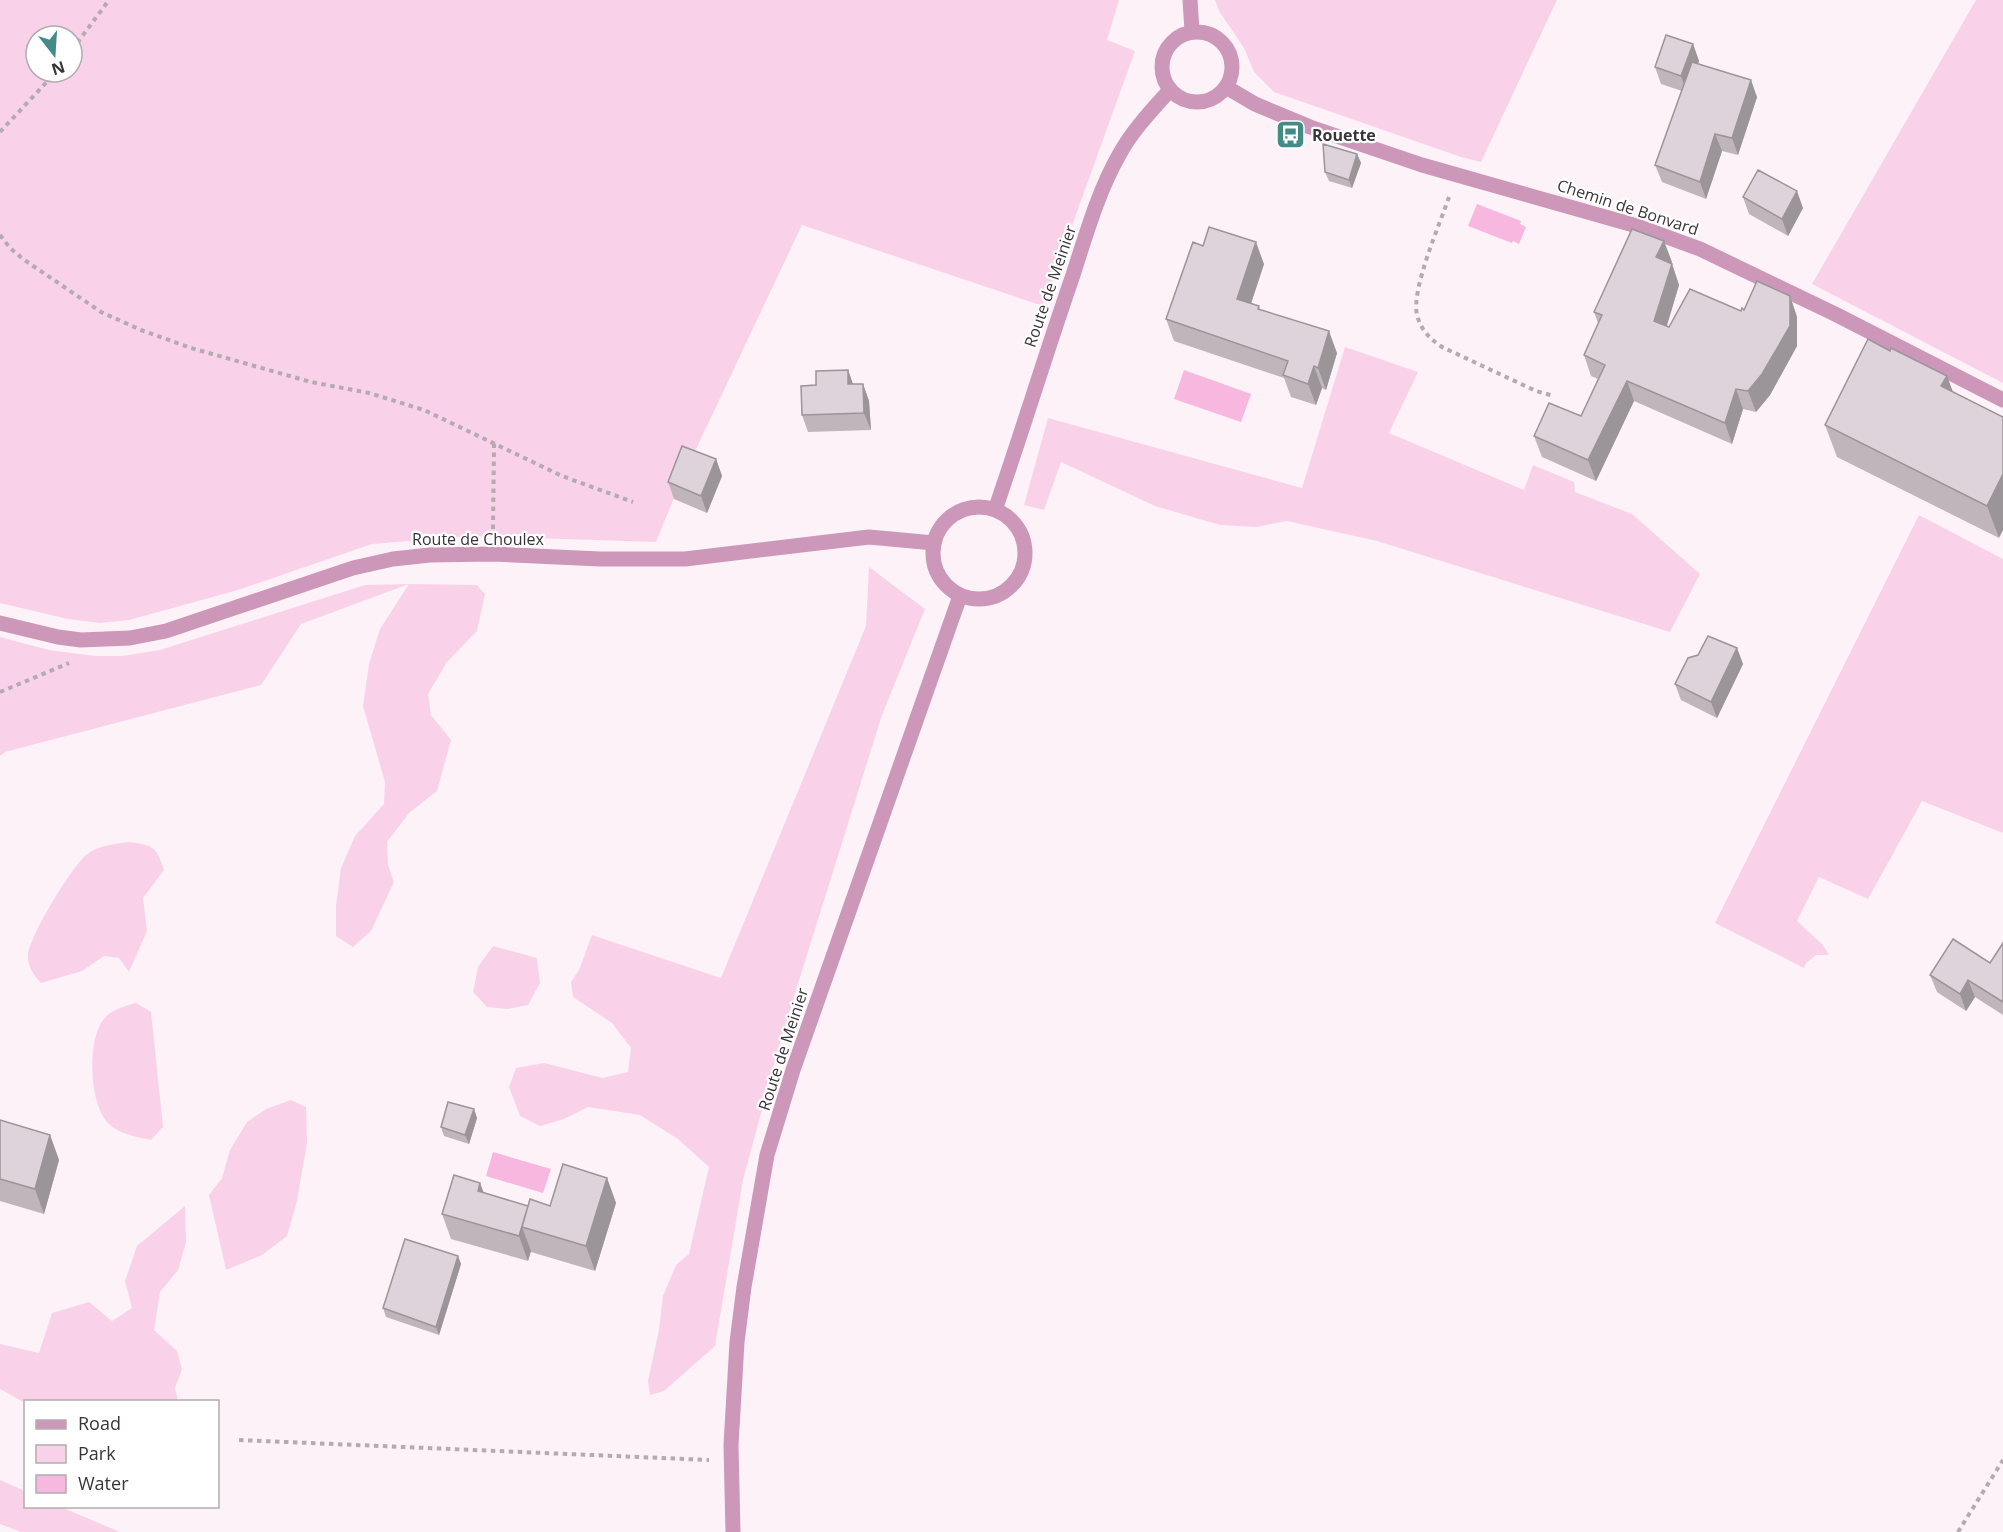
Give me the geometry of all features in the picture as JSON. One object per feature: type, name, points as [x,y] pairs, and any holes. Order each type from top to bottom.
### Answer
[{"type":"street","points":[[1190,0],[1192,31]]},
{"type":"street","points":[[1192,31],[1209,33],[1223,42],[1231,55],[1232,72],[1226,87],[1217,96],[1206,101],[1186,100],[1170,90],[1162,77],[1161,62],[1167,47],[1178,36],[1192,31]]},
{"type":"street","name":"Chemin de Bonvard","points":[[1226,87],[1255,104],[1292,120],[1411,161],[1637,226],[1700,249],[1846,319],[2003,400]]},
{"type":"street","name":"Route de Meinier","points":[[995,510],[1048,345],[1103,190],[1118,156],[1130,138],[1170,90]]},
{"type":"street","points":[[979,507],[995,510],[1009,518],[1019,530],[1025,546],[1024,562],[1018,578],[1007,590],[993,598],[976,600],[960,596],[947,587],[937,574],[933,559],[934,543],[940,528],[950,517],[964,509],[979,507]]},
{"type":"street","name":"Route de Choulex","points":[[0,623],[81,640],[130,638],[166,631],[353,568],[383,561],[430,555],[493,554],[600,559],[685,559],[869,537],[934,543]]},
{"type":"street","name":"Route de Meinier","points":[[733,1532],[730,1462],[737,1342],[744,1287],[767,1155],[793,1070],[960,596]]},
{"type":"path","points":[[84,34],[109,0]]},
{"type":"path","points":[[0,132],[45,84]]},
{"type":"path","points":[[1457,174],[1422,276],[1416,301],[1420,322],[1430,338],[1442,347],[1536,391],[1554,396]]},
{"type":"path","points":[[0,235],[23,259],[91,306],[141,330],[191,348],[257,367],[311,382],[369,393],[424,410],[562,476],[633,502]]},
{"type":"path","points":[[493,554],[494,443]]},
{"type":"path","points":[[239,1440],[730,1462]]},
{"type":"path","points":[[1958,1532],[2003,1460]]},
{"type":"path","points":[[2000,1465],[2003,1472]]},
{"type":"green space","points":[[0,0],[1119,0],[1107,40],[1135,51],[1043,306],[802,225],[680,483],[656,542],[470,536],[372,544],[238,590],[129,620],[100,623],[68,619],[0,603]]},
{"type":"green space","points":[[1215,0],[1557,0],[1481,162],[1274,92],[1254,72],[1244,48],[1219,11]]},
{"type":"green space","points":[[1976,0],[2003,0],[2003,383],[1812,284]]},
{"type":"green space","points":[[1345,347],[1418,372],[1389,433],[1524,490],[1533,465],[1574,482],[1575,492],[1632,514],[1700,574],[1670,632],[1377,541],[1287,521],[1256,527],[1220,525],[1155,506],[1061,462],[1044,510],[1024,505],[1048,418],[1302,488]]},
{"type":"green space","points":[[1919,515],[2003,559],[2003,833],[1922,801],[1868,899],[1819,877],[1797,921],[1823,945],[1829,955],[1816,955],[1806,963],[1804,968],[1715,923]]},
{"type":"green space","points":[[869,567],[925,609],[882,715],[782,1035],[743,1180],[715,1346],[664,1391],[650,1395],[648,1381],[659,1330],[663,1296],[676,1265],[689,1254],[709,1167],[678,1139],[640,1115],[588,1107],[564,1119],[540,1126],[520,1116],[509,1087],[516,1068],[544,1063],[603,1078],[628,1072],[631,1048],[612,1023],[573,997],[571,982],[579,970],[592,935],[721,978],[866,626]]},
{"type":"green space","points":[[409,584],[301,624],[261,685],[5,752],[0,756],[0,637],[49,650],[95,656],[122,656],[160,650],[365,585]]},
{"type":"green space","points":[[409,584],[477,585],[485,594],[477,631],[447,662],[428,694],[431,715],[451,740],[437,791],[409,813],[387,842],[388,865],[394,882],[371,931],[353,947],[336,936],[336,906],[341,868],[355,836],[384,804],[385,782],[363,706],[369,664],[380,629]]},
{"type":"green space","points":[[129,842],[144,844],[153,849],[159,856],[164,870],[143,898],[147,931],[129,972],[119,958],[104,956],[82,971],[41,983],[31,971],[28,955],[36,933],[61,888],[78,863],[90,852],[106,846]]},
{"type":"green space","points":[[493,946],[537,958],[540,983],[528,1005],[508,1009],[487,1007],[473,992],[478,967]]},
{"type":"green space","points":[[136,1003],[151,1012],[163,1127],[151,1140],[122,1132],[108,1123],[97,1101],[92,1072],[94,1042],[103,1020],[118,1009]]},
{"type":"green space","points":[[291,1100],[306,1107],[307,1143],[297,1201],[287,1236],[262,1255],[226,1270],[209,1195],[222,1178],[230,1150],[247,1122],[266,1109]]},
{"type":"green space","points":[[185,1206],[186,1242],[178,1270],[160,1292],[154,1330],[177,1351],[182,1369],[175,1388],[178,1400],[24,1400],[24,1402],[0,1389],[0,1344],[39,1353],[52,1313],[89,1302],[112,1321],[132,1308],[125,1281],[137,1246]]},
{"type":"green space","points":[[0,1480],[24,1491],[24,1508],[63,1508],[120,1532],[21,1532],[0,1524]]},
{"type":"water","points":[[1477,204],[1521,221],[1520,224],[1526,227],[1519,244],[1468,226]]},
{"type":"water","points":[[1184,370],[1251,394],[1241,422],[1174,399]]},
{"type":"water","points":[[493,1152],[551,1169],[543,1193],[486,1176]]},
{"type":"building","points":[[1666,35],[1693,44],[1681,76],[1655,67]]},
{"type":"building","points":[[1692,62],[1751,80],[1732,138],[1715,134],[1700,182],[1655,165]]},
{"type":"building","points":[[1323,144],[1357,154],[1349,180],[1325,172]]},
{"type":"building","points":[[1758,170],[1797,191],[1782,219],[1743,197]]},
{"type":"building","points":[[1209,227],[1256,242],[1237,299],[1259,306],[1258,309],[1329,331],[1318,368],[1314,366],[1308,384],[1283,375],[1288,361],[1166,319],[1193,242],[1203,246]]},
{"type":"building","points":[[1632,229],[1664,241],[1656,257],[1672,264],[1654,321],[1669,327],[1690,289],[1741,311],[1742,308],[1744,310],[1757,281],[1790,296],[1790,326],[1762,374],[1748,391],[1736,389],[1725,423],[1627,381],[1588,460],[1534,436],[1549,403],[1581,416],[1605,365],[1584,355],[1602,315],[1594,312]]},
{"type":"building","points":[[1868,339],[1947,376],[1941,386],[2003,417],[2003,474],[1987,506],[1825,425]]},
{"type":"building","points":[[848,370],[848,384],[863,384],[864,413],[802,415],[801,386],[816,385],[816,371]]},
{"type":"building","points":[[682,446],[716,459],[701,496],[668,482]]},
{"type":"building","points":[[1708,636],[1737,648],[1711,702],[1675,684],[1688,658],[1698,655]]},
{"type":"building","points":[[1953,939],[1990,963],[2003,943],[2003,1002],[1968,980],[1960,994],[1930,975]]},
{"type":"building","points":[[448,1102],[474,1109],[465,1135],[441,1127]]},
{"type":"building","points":[[0,1120],[50,1135],[35,1189],[0,1179]]},
{"type":"building","points":[[563,1164],[607,1178],[586,1246],[522,1227],[530,1199],[550,1206]]},
{"type":"building","points":[[454,1175],[480,1183],[478,1191],[528,1206],[519,1236],[442,1214]]},
{"type":"building","points":[[405,1239],[458,1256],[436,1327],[383,1308]]},
{"type":"place","name":"Rouette","points":[[1291,135]]}]
